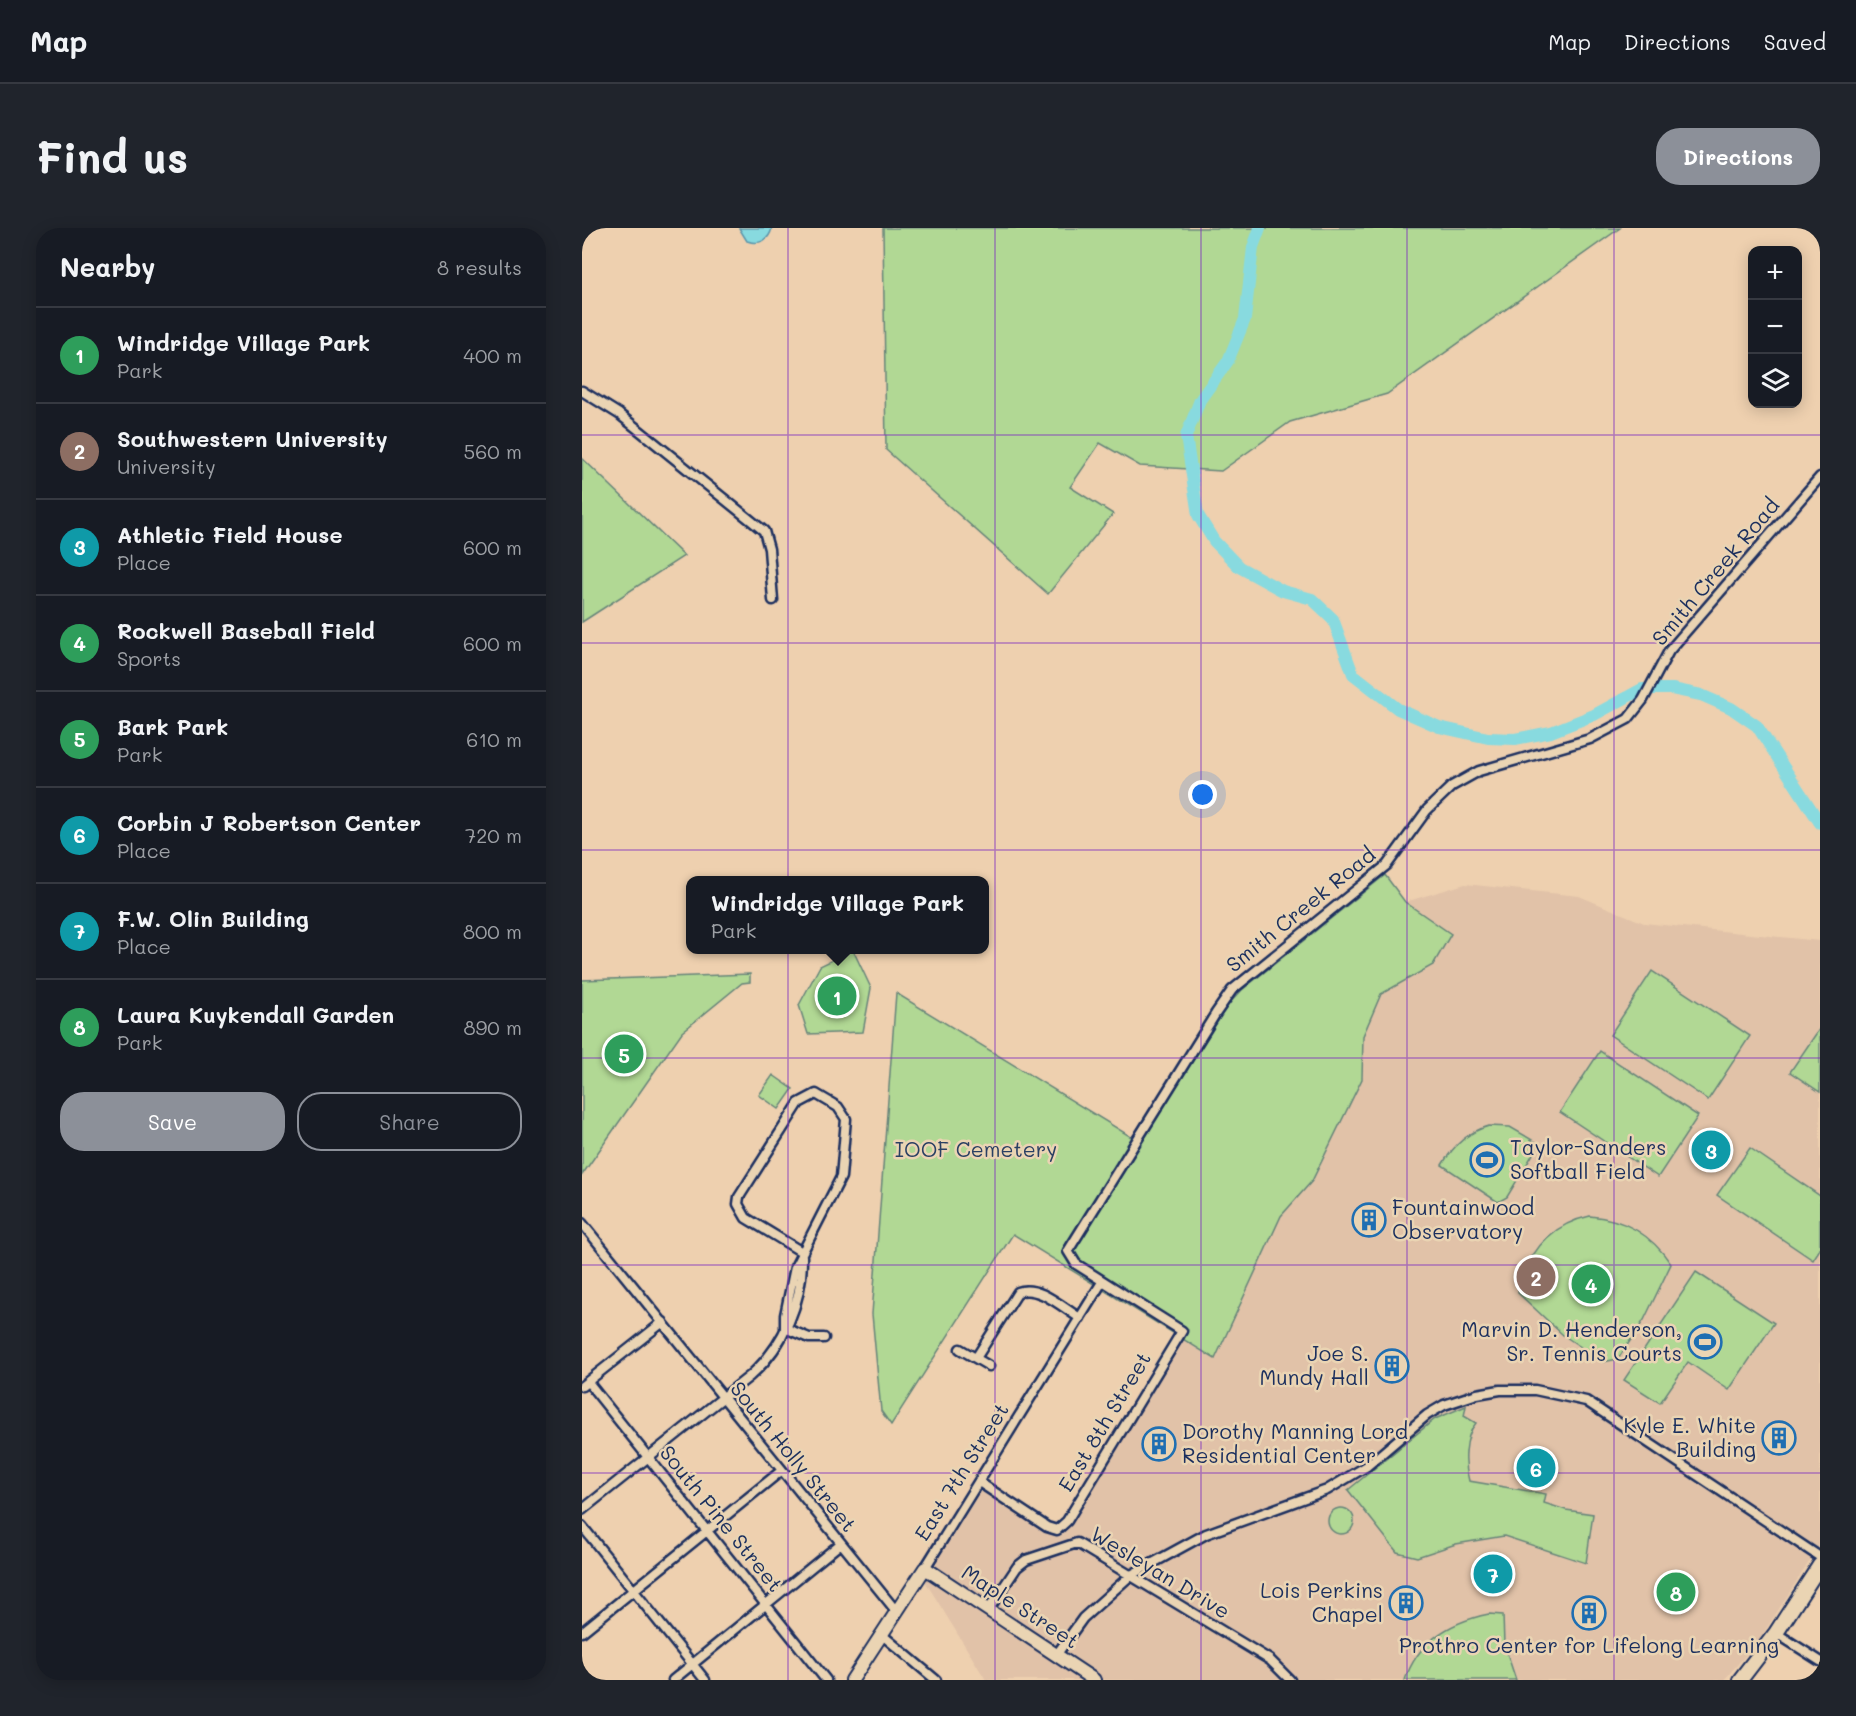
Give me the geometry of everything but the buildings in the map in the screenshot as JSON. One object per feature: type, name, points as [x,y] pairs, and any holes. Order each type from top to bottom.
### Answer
[{"type":"main road","points":[[1740,1680],[1776,1633],[1820,1565]]},
{"type":"street","points":[[582,391],[619,414],[764,531],[769,549],[773,600]]},
{"type":"street","name":"Smith Creek Road","points":[[1182,1331],[1102,1282],[1072,1260],[1068,1251],[1216,1013],[1233,990],[1387,865],[1427,810],[1452,786],[1489,768],[1590,739],[1628,719],[1643,700],[1669,651],[1820,477]]},
{"type":"street","points":[[582,1510],[762,1366],[779,1343],[785,1328],[793,1317],[802,1269],[802,1252],[838,1186],[842,1166],[846,1119],[844,1113],[816,1094],[803,1098],[799,1103],[739,1197],[738,1204],[746,1218],[802,1252]]},
{"type":"street","name":"South Holly Street","points":[[582,1223],[780,1471],[897,1612]]},
{"type":"street","name":"East 7th Street","points":[[852,1680],[925,1568],[1102,1282]]},
{"type":"street","points":[[976,1358],[1018,1292],[1026,1288],[1038,1292],[1080,1318]]},
{"type":"street","points":[[585,1384],[663,1322]]},
{"type":"street","points":[[785,1328],[809,1338],[824,1338]]},
{"type":"street","name":"East 8th Street","points":[[979,1482],[1047,1527],[1057,1530],[1067,1521],[1182,1331]]},
{"type":"street","points":[[960,1349],[989,1366]]},
{"type":"street","name":"South Pine Street","points":[[585,1384],[649,1458],[826,1680]]},
{"type":"street","points":[[1057,1654],[1083,1618],[1131,1575],[1206,1534],[1328,1490],[1366,1466],[1427,1414],[1444,1405],[1500,1390],[1535,1390],[1586,1401],[1820,1557]]},
{"type":"street","points":[[582,1632],[780,1471]]},
{"type":"street","points":[[582,1526],[705,1680]]},
{"type":"street","name":"Wesleyan Drive","points":[[989,1610],[1017,1567],[1026,1560],[1077,1543],[1270,1660],[1290,1680]]},
{"type":"street","points":[[674,1680],[840,1545]]},
{"type":"street","name":"Maple Street","points":[[925,1568],[1094,1680]]},
{"type":"street","points":[[1776,1633],[1820,1661]]},
{"type":"street","points":[[881,1634],[936,1680]]},
{"type":"shaded area","points":[[1465,884],[1579,896],[1644,923],[1820,941],[1820,1545],[1759,1640],[1724,1680],[986,1680],[925,1581],[981,1490],[1050,1533],[1061,1533],[1183,1339],[1215,1359],[1281,1216],[1312,1181],[1362,1079],[1363,1036],[1381,994],[1433,965],[1451,933],[1405,902]]},
{"type":"green space","points":[[883,228],[1620,228],[1387,394],[1290,422],[1221,471],[1140,466],[1100,443],[1070,487],[1113,514],[1048,594],[886,450]]},
{"type":"green space","points":[[582,458],[684,556],[582,622]]},
{"type":"green space","name":"IOOF Cemetery","points":[[1385,875],[1405,902],[1451,934],[1433,965],[1381,994],[1363,1036],[1362,1079],[1312,1181],[1281,1216],[1215,1359],[1013,1234],[891,1425],[881,1411],[872,1314],[896,993],[1141,1143],[1228,1005],[1242,990]]},
{"type":"green space","points":[[845,954],[855,954],[871,988],[863,1032],[808,1034],[799,1005],[820,966]]},
{"type":"green space","points":[[1652,971],[1750,1036],[1708,1100],[1610,1035]]},
{"type":"green space","points":[[750,974],[750,982],[742,983],[682,1032],[582,1175],[582,980]]},
{"type":"green space","points":[[1820,1028],[1820,1092],[1790,1072]]},
{"type":"green space","points":[[1600,1051],[1698,1116],[1658,1177],[1560,1112]]},
{"type":"green space","points":[[773,1075],[793,1089],[779,1109],[759,1095]]},
{"type":"green space","name":"Taylor-Sanders Softball Field","points":[[1489,1126],[1510,1127],[1539,1144],[1507,1197],[1498,1202],[1442,1165],[1461,1141]]},
{"type":"green space","points":[[1750,1148],[1820,1196],[1820,1249],[1813,1260],[1717,1195]]},
{"type":"green space","points":[[1590,1216],[1615,1221],[1636,1230],[1655,1244],[1671,1264],[1644,1320],[1618,1359],[1603,1362],[1563,1335],[1518,1293],[1527,1266],[1542,1243],[1563,1226]]},
{"type":"green space","name":"Marvin D. Henderson, Sr. Tennis Courts","points":[[1696,1272],[1774,1323],[1729,1390],[1688,1362],[1660,1403],[1624,1380]]},
{"type":"green space","points":[[1466,1406],[1464,1416],[1476,1423],[1469,1436],[1466,1451],[1469,1481],[1546,1494],[1544,1503],[1566,1510],[1593,1514],[1586,1563],[1504,1536],[1456,1544],[1417,1557],[1397,1552],[1348,1490],[1435,1419]]},
{"type":"green space","points":[[1341,1508],[1350,1512],[1354,1521],[1350,1530],[1341,1534],[1332,1530],[1328,1521],[1332,1512]]},
{"type":"green space","points":[[1489,1614],[1503,1615],[1504,1644],[1516,1680],[1405,1680],[1418,1654],[1437,1635],[1461,1622]]},
{"type":"water","points":[[739,228],[772,228],[766,239],[756,242],[747,241]]},
{"type":"waterway","points":[[1260,228],[1253,247],[1245,319],[1228,361],[1200,400],[1186,436],[1198,515],[1214,541],[1239,567],[1283,591],[1312,599],[1333,619],[1353,674],[1398,709],[1439,727],[1488,738],[1515,739],[1551,732],[1594,715],[1642,689],[1672,689],[1701,695],[1731,708],[1757,726],[1820,823]]},
{"type":"place","name":"Windridge Village Park","points":[[837,996]]},
{"type":"place","name":"Bark Park","points":[[624,1054]]},
{"type":"place","name":"Athletic Field House","points":[[1711,1150]]},
{"type":"place","name":"Taylor-Sanders Softball Field","points":[[1487,1160]]},
{"type":"place","name":"Fountainwood Observatory","points":[[1369,1220]]},
{"type":"place","name":"Southwestern University","points":[[1536,1277]]},
{"type":"place","name":"Rockwell Baseball Field","points":[[1591,1284]]},
{"type":"place","name":"Marvin D. Henderson, Sr. Tennis Courts","points":[[1705,1342]]},
{"type":"place","name":"Joe S. Mundy Hall","points":[[1392,1366]]},
{"type":"place","name":"Kyle E. White Building","points":[[1779,1438]]},
{"type":"place","name":"Dorothy Manning Lord Residential Center","points":[[1159,1444]]},
{"type":"place","name":"Corbin J Robertson Center","points":[[1536,1468]]},
{"type":"place","name":"F.W. Olin Building","points":[[1493,1574]]},
{"type":"place","name":"Laura Kuykendall Garden","points":[[1676,1592]]},
{"type":"place","name":"Lois Perkins Chapel","points":[[1406,1603]]},
{"type":"place","name":"Prothro Center for Lifelong Learning","points":[[1589,1613]]}]
